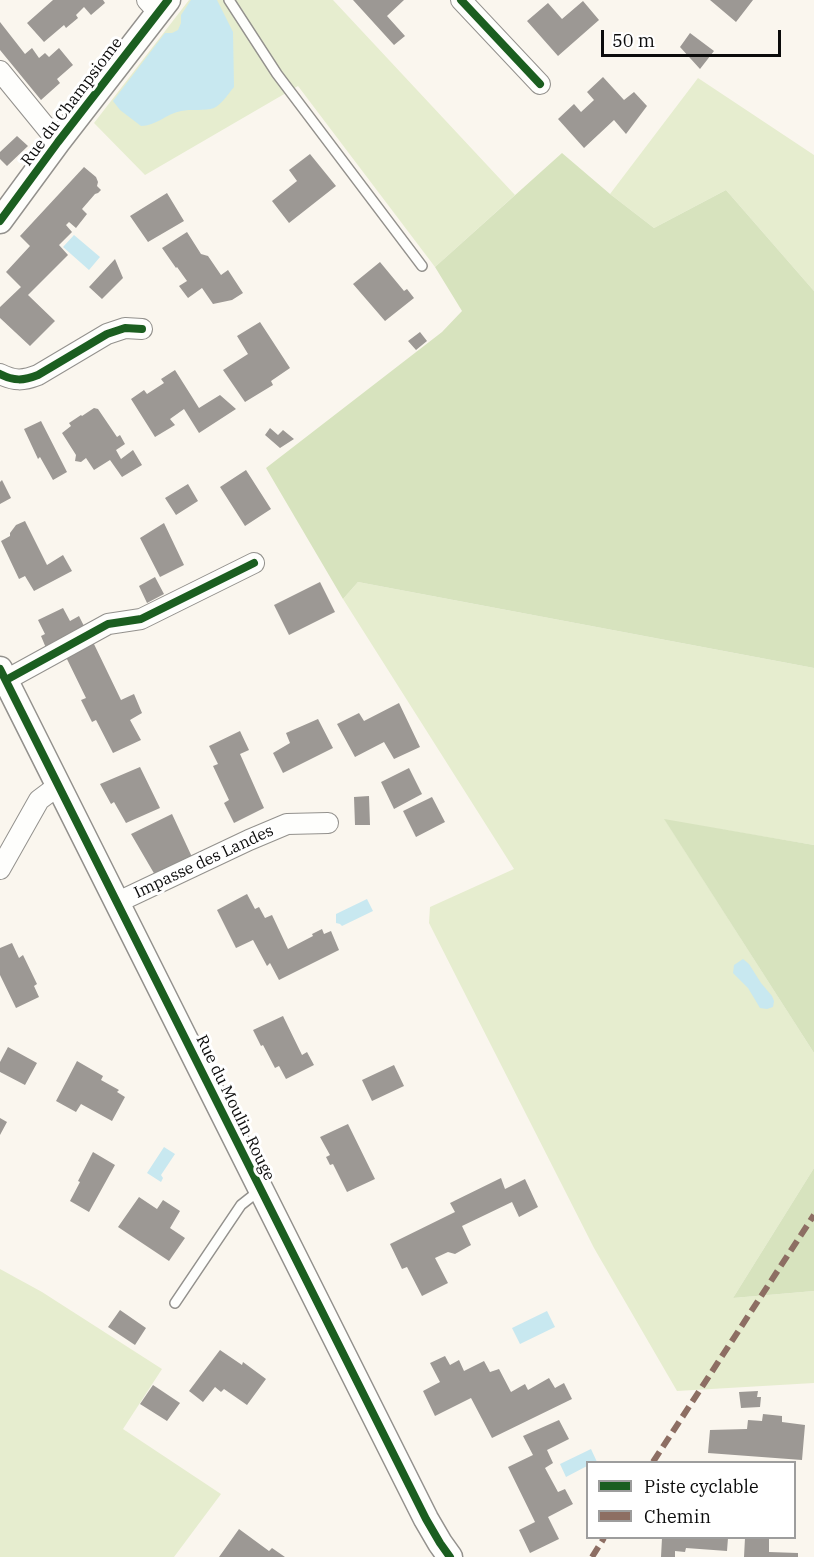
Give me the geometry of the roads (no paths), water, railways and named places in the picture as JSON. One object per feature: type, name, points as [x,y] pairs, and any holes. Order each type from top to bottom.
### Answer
[{"type":"street","points":[[461,0],[540,84]]},
{"type":"street","name":"Rue du Champsiome","points":[[0,221],[158,4]]},
{"type":"street","points":[[0,72],[58,142]]},
{"type":"street","points":[[0,374],[10,379],[29,378],[38,375],[107,334],[125,328],[142,328]]},
{"type":"street","points":[[3,674],[108,624],[141,619],[254,563]]},
{"type":"street","name":"Rue du Moulin Rouge","points":[[3,674],[426,1519],[450,1557]]},
{"type":"street","points":[[0,869],[39,800],[59,785]]},
{"type":"street","name":"Impasse des Landes","points":[[118,902],[249,840],[287,825],[328,823]]},
{"type":"lane","points":[[230,0],[277,74],[422,266]]},
{"type":"lane","points":[[175,1304],[241,1205],[260,1190]]},
{"type":"water","points":[[191,0],[217,0],[233,32],[234,87],[214,108],[181,111],[141,126],[120,110],[113,101],[165,33],[178,30],[181,15]]},
{"type":"water","points":[[74,235],[100,257],[89,270],[63,247]]},
{"type":"water","points":[[367,899],[373,911],[342,926],[336,923],[336,914]]},
{"type":"water","points":[[743,959],[772,996],[773,1007],[760,1008],[748,988],[733,973],[734,965]]},
{"type":"water","points":[[164,1147],[175,1154],[161,1175],[163,1178],[161,1182],[147,1173]]},
{"type":"water","points":[[547,1311],[555,1327],[520,1344],[512,1328]]},
{"type":"water","points":[[591,1449],[597,1461],[586,1461],[586,1467],[566,1477],[560,1464]]}]
